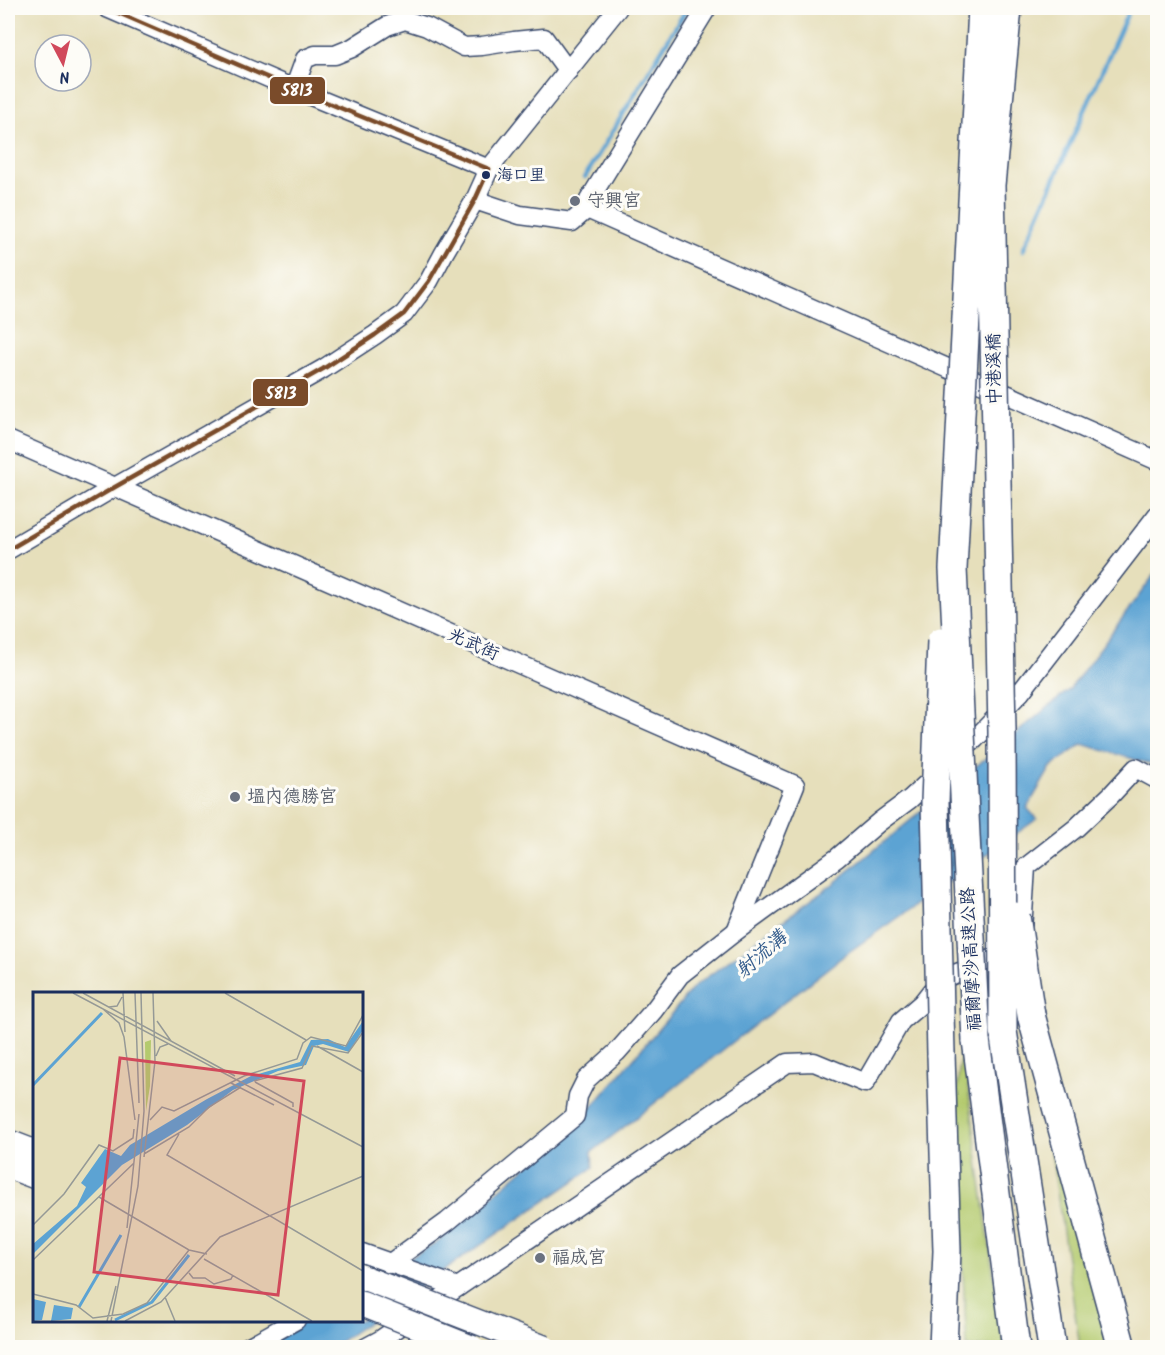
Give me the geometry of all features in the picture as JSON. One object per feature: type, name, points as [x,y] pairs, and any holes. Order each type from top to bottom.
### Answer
[{"type":"highway","name":"中港溪橋","points":[[953,569],[982,8]]},
{"type":"highway","name":"中港溪橋","points":[[1002,731],[991,184],[1008,8]]},
{"type":"highway","name":"福爾摩沙高速公路","points":[[953,569],[976,1040],[1016,1347]]},
{"type":"highway","points":[[943,1347],[947,1251],[935,802],[942,617],[953,569]]},
{"type":"highway","name":"福爾摩沙高速公路","points":[[1002,731],[1003,1031],[1052,1347]]},
{"type":"highway","points":[[1002,731],[1017,927],[1031,1015],[1122,1347]]},
{"type":"main road","points":[[8,1142],[33,1152]]},
{"type":"main road","points":[[8,1166],[33,1176]]},
{"type":"main road","points":[[363,1277],[545,1347]]},
{"type":"main road","points":[[363,1304],[472,1347]]},
{"type":"street","points":[[107,8],[294,89],[489,169]]},
{"type":"street","points":[[8,550],[323,369],[404,314],[429,281],[475,200],[489,169],[618,8]]},
{"type":"street","points":[[475,200],[520,215],[572,222],[587,209],[589,200],[707,8]]},
{"type":"street","points":[[294,89],[305,59],[315,55],[335,55],[352,48],[387,26],[405,20],[428,27],[464,47],[544,38],[568,71]]},
{"type":"street","points":[[587,209],[1158,461]]},
{"type":"street","name":"光武街","points":[[8,440],[795,784],[735,931]]},
{"type":"street","points":[[389,1264],[447,1222],[575,1116],[578,1096],[586,1080],[617,1052],[654,1010],[680,975],[735,931],[837,858],[910,799],[975,739],[1020,693],[1158,514]]},
{"type":"street","points":[[365,1347],[380,1340],[788,1063],[814,1062],[865,1083],[901,1021],[922,1003],[940,980],[1021,947],[1026,867],[1076,828],[1112,795],[1136,768],[1158,780]]},
{"type":"street","points":[[363,1253],[458,1287]]},
{"type":"street","points":[[246,1347],[292,1322]]},
{"type":"green space","points":[[962,1043],[1005,1347],[967,1347],[959,1203],[957,1089]]},
{"type":"green space","points":[[1034,1050],[1111,1347],[1080,1347]]},
{"type":"water","name":"射流溝","points":[[1157,571],[1157,766],[1082,744],[1051,767],[1027,808],[1037,819],[846,954],[592,1152],[593,1168],[331,1348],[251,1348],[297,1322],[363,1322],[363,1284],[438,1242],[581,1120],[695,986],[833,884],[1070,689]]},
{"type":"waterway","points":[[585,177],[687,8]]},
{"type":"waterway","points":[[1023,250],[1130,8]]},
{"type":"transit line","name":"5813","points":[[107,8],[294,89],[489,169]]},
{"type":"transit line","name":"5813","points":[[8,550],[323,369],[404,314],[429,281],[475,200],[489,169]]},
{"type":"place","name":"海口里","points":[[486,175]]},
{"type":"place","name":"守興宮","points":[[575,201]]},
{"type":"place","name":"塭內德勝宮","points":[[235,797]]},
{"type":"place","name":"福成宮","points":[[540,1258]]}]
